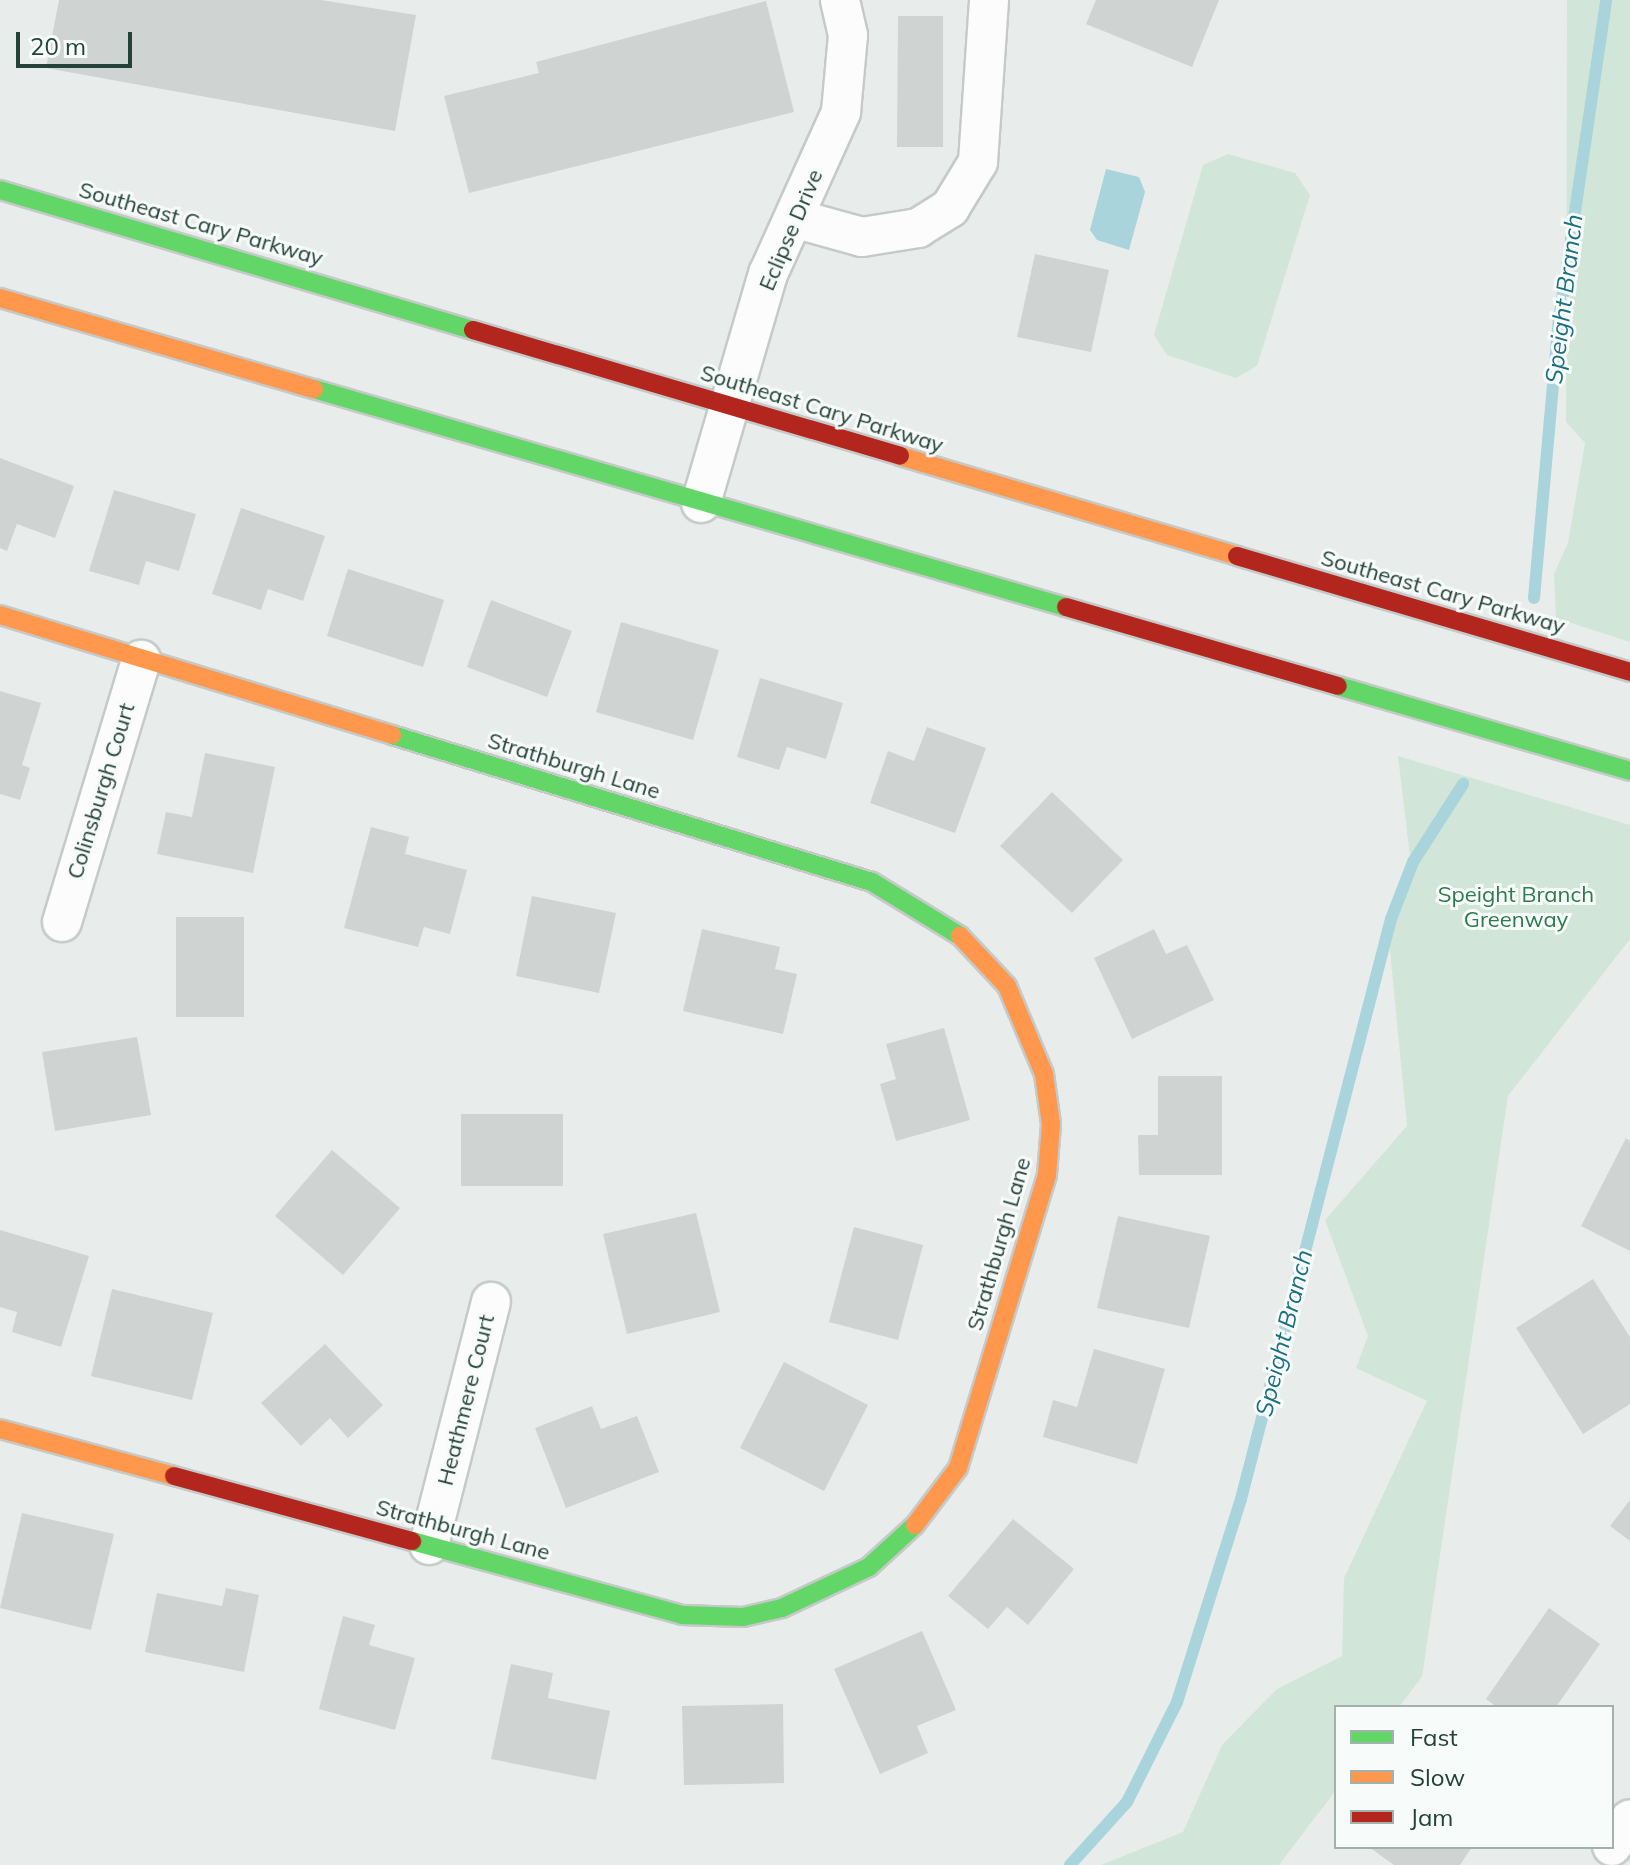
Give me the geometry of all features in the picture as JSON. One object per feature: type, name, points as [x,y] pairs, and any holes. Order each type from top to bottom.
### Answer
[{"type":"main road","name":"Southeast Cary Parkway","points":[[0,190],[730,405],[1097,520],[1630,672]]},
{"type":"main road","points":[[0,298],[1630,771]]},
{"type":"main road","name":"Strathburgh Lane","points":[[0,615],[872,882],[971,943],[1007,986],[1033,1039],[1051,1124],[1047,1175],[958,1468],[903,1540],[833,1588],[743,1617],[682,1615],[0,1429]]},
{"type":"street","name":"Eclipse Drive","points":[[701,503],[768,274],[797,219],[841,112],[848,35],[840,0]]},
{"type":"street","points":[[797,219],[862,237],[918,228],[950,208],[978,162],[989,0]]},
{"type":"street","name":"Colinsburgh Court","points":[[62,922],[141,660]]},
{"type":"street","name":"Heathmere Court","points":[[429,1545],[491,1302]]},
{"type":"street","points":[[1614,1843],[1630,1819]]},
{"type":"green space","points":[[1567,0],[1630,0],[1630,642],[1556,618],[1554,574],[1568,543],[1585,443],[1566,422]]},
{"type":"green space","points":[[1228,154],[1295,173],[1310,195],[1257,366],[1236,378],[1167,355],[1154,335],[1203,165]]},
{"type":"green space","name":"Speight Branch Greenway","points":[[1398,756],[1630,825],[1630,939],[1508,1096],[1422,1677],[1401,1705],[1334,1705],[1334,1793],[1279,1865],[1101,1865],[1183,1832],[1222,1745],[1277,1689],[1342,1656],[1344,1578],[1427,1401],[1356,1368],[1368,1336],[1325,1220],[1407,1126],[1388,930],[1412,873]]},
{"type":"water","points":[[1106,169],[1139,177],[1145,192],[1129,250],[1097,240],[1090,230]]},
{"type":"building","points":[[59,0],[321,0],[416,15],[395,131],[46,68]]},
{"type":"building","points":[[1096,0],[1219,0],[1192,67],[1086,24]]},
{"type":"building","points":[[766,1],[794,112],[469,193],[444,96],[539,73],[536,62]]},
{"type":"building","points":[[898,16],[943,16],[943,147],[897,147]]},
{"type":"building","points":[[1035,254],[1109,270],[1091,352],[1017,337]]},
{"type":"building","points":[[0,458],[74,486],[55,538],[17,524],[7,551],[0,548]]},
{"type":"building","points":[[114,490],[196,514],[179,571],[146,561],[139,585],[89,571]]},
{"type":"building","points":[[241,508],[325,536],[303,601],[268,589],[261,610],[212,594]]},
{"type":"building","points":[[348,569],[444,600],[423,667],[327,636]]},
{"type":"building","points":[[491,600],[572,631],[547,697],[467,667]]},
{"type":"building","points":[[621,622],[719,650],[693,740],[596,712]]},
{"type":"building","points":[[760,678],[843,703],[826,759],[787,747],[779,770],[737,757]]},
{"type":"building","points":[[0,691],[41,703],[22,765],[30,768],[20,800],[0,794]]},
{"type":"building","points":[[927,727],[986,748],[955,833],[870,803],[888,751],[914,761]]},
{"type":"building","points":[[205,753],[275,767],[253,873],[157,854],[166,812],[192,817]]},
{"type":"building","points":[[1052,792],[1123,860],[1072,913],[1000,846]]},
{"type":"building","points":[[371,827],[409,837],[405,854],[467,870],[450,934],[424,927],[418,947],[344,928]]},
{"type":"building","points":[[532,896],[616,913],[599,993],[516,976]]},
{"type":"building","points":[[176,917],[244,917],[244,1017],[176,1017]]},
{"type":"building","points":[[702,929],[780,947],[775,969],[797,974],[783,1034],[683,1011]]},
{"type":"building","points":[[1154,929],[1166,954],[1187,945],[1214,1000],[1132,1039],[1094,958]]},
{"type":"building","points":[[944,1028],[970,1120],[896,1141],[880,1084],[896,1079],[886,1044]]},
{"type":"building","points":[[137,1037],[151,1115],[55,1131],[42,1052]]},
{"type":"building","points":[[1158,1076],[1222,1076],[1222,1175],[1139,1175],[1138,1135],[1158,1135]]},
{"type":"building","points":[[461,1114],[563,1114],[563,1186],[461,1186]]},
{"type":"building","points":[[1626,1138],[1630,1141],[1630,1251],[1581,1226]]},
{"type":"building","points":[[332,1150],[400,1208],[343,1275],[275,1216]]},
{"type":"building","points":[[696,1213],[720,1312],[627,1334],[603,1234]]},
{"type":"building","points":[[1118,1216],[1210,1236],[1189,1328],[1097,1308]]},
{"type":"building","points":[[854,1227],[923,1245],[898,1340],[829,1322]]},
{"type":"building","points":[[0,1230],[89,1256],[61,1347],[12,1332],[17,1312],[0,1307]]},
{"type":"building","points":[[1593,1279],[1630,1337],[1630,1404],[1583,1434],[1516,1328]]},
{"type":"building","points":[[112,1289],[213,1313],[192,1400],[91,1376]]},
{"type":"building","points":[[325,1344],[383,1405],[348,1438],[330,1418],[301,1446],[261,1403]]},
{"type":"building","points":[[1094,1349],[1165,1369],[1137,1464],[1043,1437],[1053,1400],[1077,1407]]},
{"type":"building","points":[[784,1362],[868,1405],[824,1491],[740,1448]]},
{"type":"building","points":[[592,1406],[601,1429],[637,1416],[659,1472],[566,1508],[535,1428]]},
{"type":"building","points":[[1630,1500],[1630,1541],[1610,1526]]},
{"type":"building","points":[[22,1513],[114,1534],[91,1630],[0,1608]]},
{"type":"building","points":[[1013,1519],[1074,1569],[1028,1625],[1007,1607],[988,1629],[948,1596]]},
{"type":"building","points":[[226,1588],[259,1595],[244,1672],[145,1652],[157,1593],[222,1606]]},
{"type":"building","points":[[1549,1608],[1600,1644],[1557,1705],[1494,1705],[1486,1699]]},
{"type":"building","points":[[343,1616],[375,1625],[369,1645],[415,1658],[395,1730],[319,1709]]},
{"type":"building","points":[[922,1631],[956,1710],[917,1726],[928,1753],[880,1774],[834,1669]]},
{"type":"building","points":[[511,1664],[553,1673],[548,1698],[610,1711],[596,1780],[491,1759]]},
{"type":"building","points":[[783,1704],[784,1783],[684,1785],[682,1706]]},
{"type":"building","points":[[1372,1849],[1471,1849],[1460,1865],[1394,1865]]},
{"type":"waterway","name":"Speight Branch","points":[[1534,598],[1559,320],[1606,0]]},
{"type":"waterway","name":"Speight Branch","points":[[1070,1865],[1127,1802],[1177,1702],[1241,1499],[1391,919],[1413,862],[1463,784]]},
{"type":"traffic: fast","points":[[0,190],[473,330]]},
{"type":"traffic: fast","points":[[314,389],[1066,607]]},
{"type":"traffic: fast","points":[[1338,686],[1630,771]]},
{"type":"traffic: fast","points":[[392,735],[872,882],[960,936]]},
{"type":"traffic: fast","points":[[412,1541],[682,1615],[743,1617],[782,1608],[869,1567],[915,1525]]},
{"type":"traffic: slow","points":[[0,298],[314,389]]},
{"type":"traffic: slow","points":[[900,456],[1237,556]]},
{"type":"traffic: slow","points":[[0,615],[392,735]]},
{"type":"traffic: slow","points":[[915,1525],[958,1468],[1047,1175],[1051,1124],[1044,1074],[1007,986],[960,936]]},
{"type":"traffic: slow","points":[[0,1429],[174,1476]]},
{"type":"traffic: jam","points":[[473,330],[900,456]]},
{"type":"traffic: jam","points":[[1237,556],[1630,672]]},
{"type":"traffic: jam","points":[[1066,607],[1338,686]]},
{"type":"traffic: jam","points":[[174,1476],[412,1541]]}]
